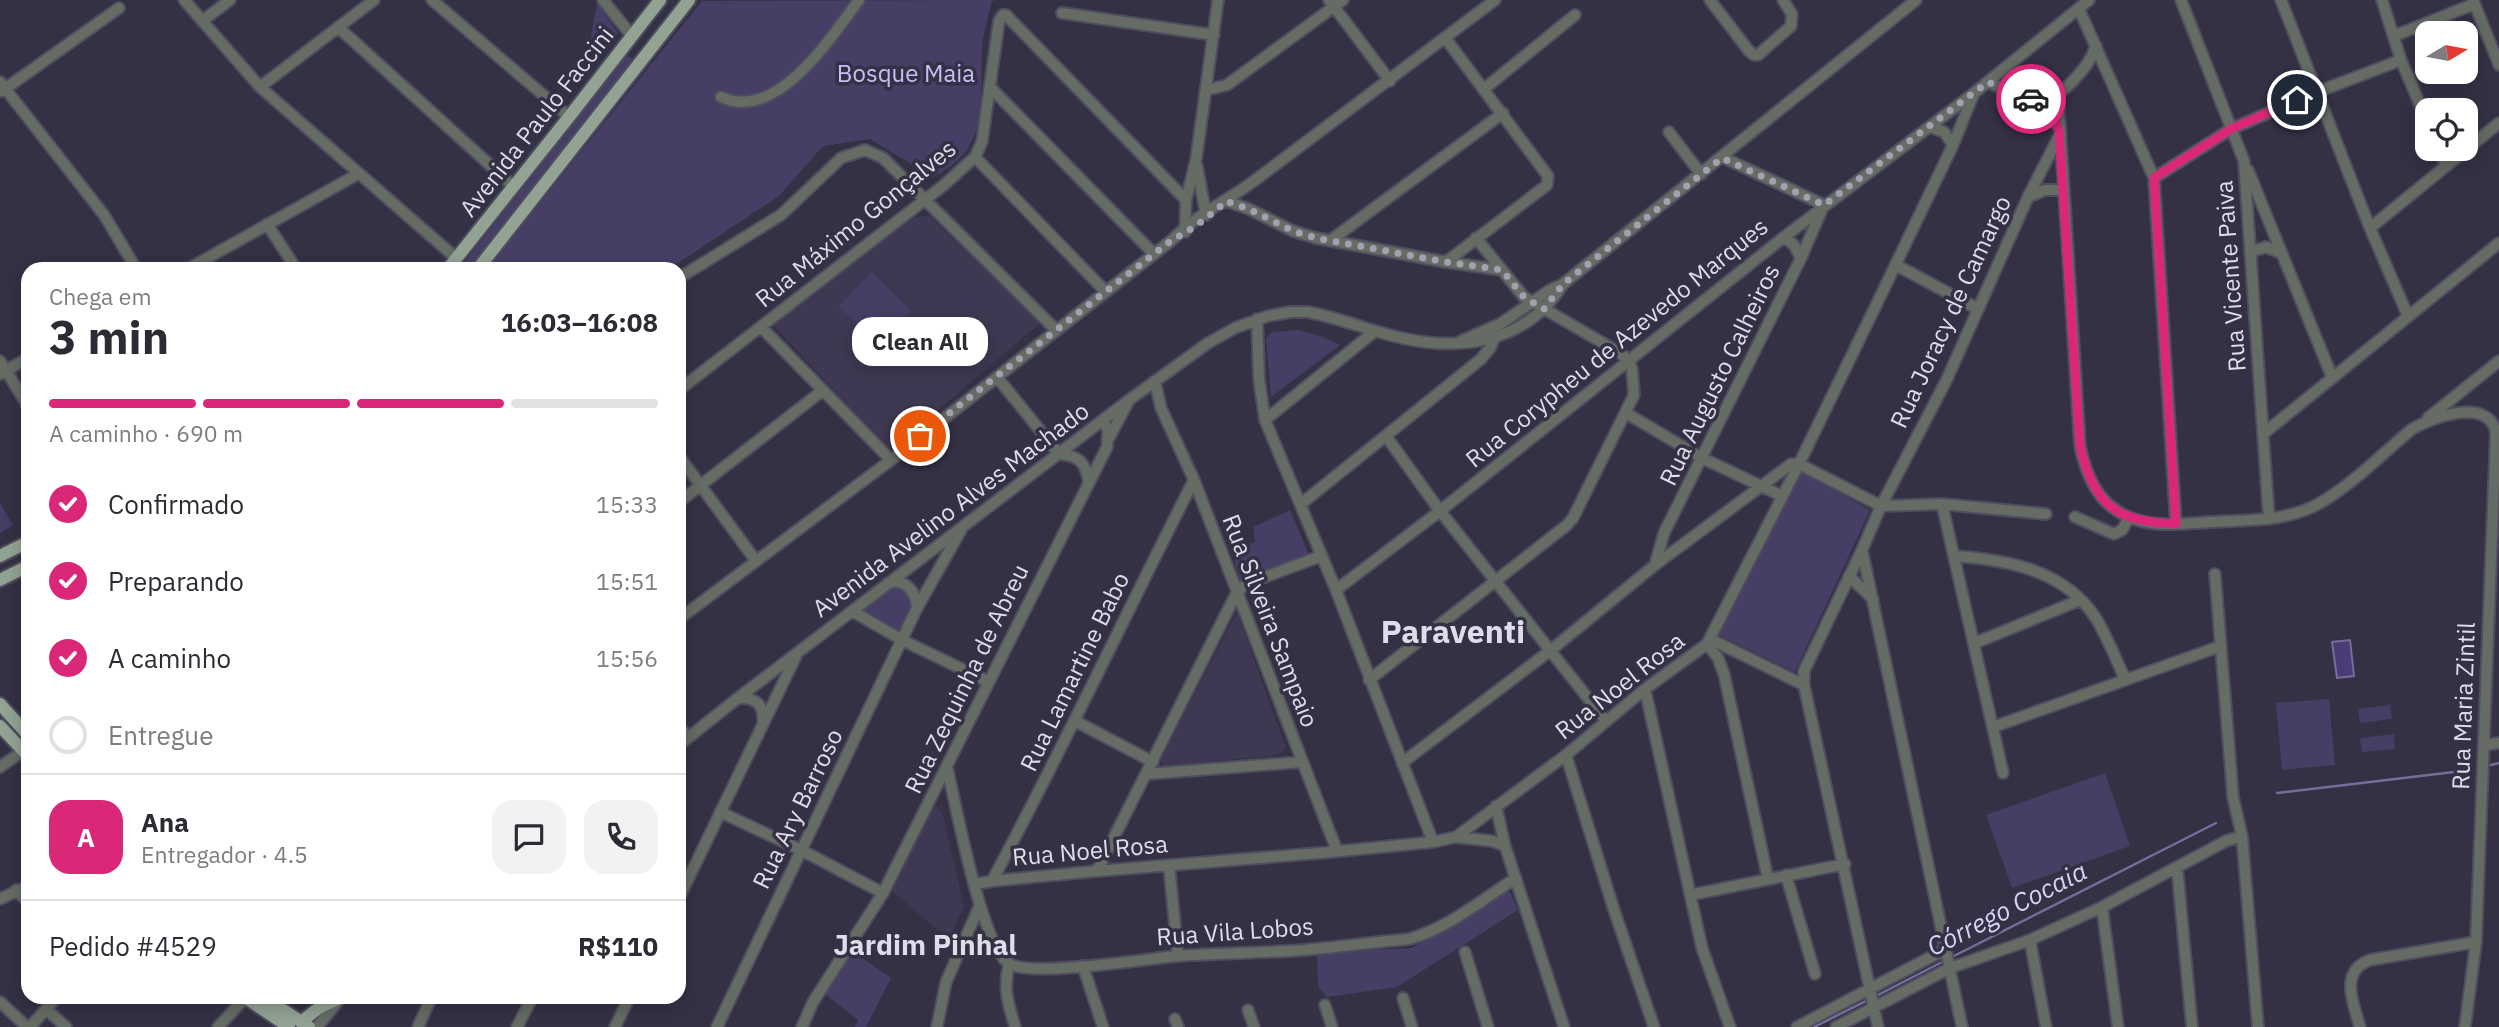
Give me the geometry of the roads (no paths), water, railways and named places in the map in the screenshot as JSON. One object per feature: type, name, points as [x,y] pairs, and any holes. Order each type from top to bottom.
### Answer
[{"type":"main road","name":"Avenida Paulo Faccini","points":[[453,262],[660,0]]},
{"type":"main road","name":"Avenida Paulo Faccini","points":[[483,262],[685,1]]},
{"type":"main road","points":[[632,36],[638,49],[639,63]]},
{"type":"main road","points":[[0,556],[21,546]]},
{"type":"main road","points":[[0,580],[21,570]]},
{"type":"main road","points":[[0,704],[21,728]]},
{"type":"main road","points":[[0,726],[21,749]]},
{"type":"main road","points":[[257,1004],[299,1025]]},
{"type":"main road","points":[[273,1004],[299,1025]]},
{"type":"main road","points":[[299,1025],[327,1004]]},
{"type":"street","points":[[184,0],[260,87],[456,258]]},
{"type":"street","points":[[202,22],[230,0]]},
{"type":"street","points":[[260,87],[374,0]]},
{"type":"street","points":[[432,0],[569,117]]},
{"type":"street","points":[[603,0],[632,36]]},
{"type":"street","points":[[726,99],[747,103],[782,89],[814,60],[859,0]]},
{"type":"street","points":[[1185,230],[1186,200],[1209,88],[1218,0]]},
{"type":"street","points":[[686,614],[891,460],[1185,230],[1390,81],[1495,0]]},
{"type":"street","points":[[1710,0],[1754,55],[1758,55],[1791,26],[1792,14],[1783,0]]},
{"type":"street","points":[[1457,343],[1500,324],[1563,284],[1916,0]]},
{"type":"street","name":"Rua Corypheu de Azevedo Marques","points":[[1336,590],[1440,511],[1824,205],[1974,93],[2089,0]]},
{"type":"street","name":"Rua Vicente Paiva","points":[[2181,0],[2244,161],[2269,519]]},
{"type":"street","points":[[2281,0],[2407,316]]},
{"type":"street","points":[[2382,0],[2418,98]]},
{"type":"street","points":[[1209,88],[1227,85],[1336,2],[1390,81]]},
{"type":"street","points":[[2394,36],[2473,2],[2499,65]]},
{"type":"street","points":[[118,8],[2,88],[104,215],[131,262]]},
{"type":"street","points":[[2079,9],[2154,178],[2176,524]]},
{"type":"street","points":[[1062,13],[1214,35]]},
{"type":"street","name":"Rua Máximo Gonçalves","points":[[686,385],[956,176],[975,157],[982,142],[999,20],[1002,16],[1006,15],[1169,184]]},
{"type":"street","points":[[1485,89],[1575,15]]},
{"type":"street","points":[[338,27],[513,186]]},
{"type":"street","points":[[1446,39],[1503,113],[1549,181],[1446,262]]},
{"type":"street","points":[[1988,82],[2020,96],[2042,99],[2057,95],[2087,66],[2096,46]]},
{"type":"street","points":[[2154,178],[2231,129],[2317,92],[2402,60]]},
{"type":"street","points":[[2087,66],[2101,70],[2114,89]]},
{"type":"street","points":[[990,87],[1154,254]]},
{"type":"street","name":"Rua Noel Rosa","points":[[975,884],[1169,864],[1433,842],[1455,837],[1566,755],[1645,689],[1708,642],[1896,265],[1953,145],[1974,93]]},
{"type":"street","points":[[2057,95],[2080,446],[2085,466],[2101,496],[2129,518],[2150,523],[2176,524],[2269,519],[2299,512],[2320,503],[2499,360]]},
{"type":"street","points":[[2042,99],[2052,112],[2059,133]]},
{"type":"street","points":[[988,104],[1006,103]]},
{"type":"street","points":[[1331,240],[1503,113]]},
{"type":"street","points":[[2370,228],[2499,123]]},
{"type":"street","points":[[1930,127],[1944,132],[1953,145]]},
{"type":"street","points":[[1670,132],[1701,174]]},
{"type":"street","name":"Rua Joracy de Camargo","points":[[1804,685],[1804,671],[1808,659],[1881,506],[1947,379],[2059,133]]},
{"type":"street","points":[[686,274],[781,215],[841,158],[865,149],[877,154],[1056,330]]},
{"type":"street","points":[[975,157],[1106,292]]},
{"type":"street","points":[[1722,158],[1824,205]]},
{"type":"street","points":[[1196,160],[1206,215]]},
{"type":"street","points":[[2244,161],[2332,377]]},
{"type":"street","points":[[2444,161],[2446,166]]},
{"type":"street","points":[[200,262],[358,174]]},
{"type":"street","points":[[2036,181],[2049,177],[2063,184]]},
{"type":"street","points":[[1169,184],[1191,178]]},
{"type":"street","points":[[1169,184],[1186,200]]},
{"type":"street","points":[[2028,197],[2063,184]]},
{"type":"street","points":[[1226,201],[1293,231],[1446,262],[1502,270]]},
{"type":"street","name":"Rua Augusto Calheiros","points":[[1655,565],[1664,533],[1801,258],[1824,205]]},
{"type":"street","points":[[267,224],[292,262]]},
{"type":"street","points":[[1784,237],[1794,245],[1801,258]]},
{"type":"street","points":[[1369,680],[1573,518],[1626,414],[1635,386],[1629,361],[1612,346],[1524,297],[1476,238]]},
{"type":"street","points":[[2263,434],[2499,243]]},
{"type":"street","points":[[2250,252],[2266,247],[2281,253]]},
{"type":"street","points":[[1896,265],[1978,309]]},
{"type":"street","points":[[1301,504],[1481,359],[1494,339],[1517,329],[1544,309],[1563,284]]},
{"type":"street","name":"Avenida Avelino Alves Machado","points":[[686,740],[1103,420],[1208,343],[1235,328],[1257,319],[1290,312],[1308,312],[1426,344],[1494,339]]},
{"type":"street","points":[[1257,319],[1259,379],[1265,420],[1336,590],[1433,842]]},
{"type":"street","points":[[761,327],[891,460]]},
{"type":"street","points":[[1265,420],[1375,331]]},
{"type":"street","points":[[21,361],[2,368],[21,396]]},
{"type":"street","points":[[997,377],[1059,454],[1082,460],[1089,482]]},
{"type":"street","name":"Rua Silveira Sampaio","points":[[1155,381],[1161,408],[1194,480],[1337,851]]},
{"type":"street","points":[[2425,421],[2461,413],[2462,399],[2469,383]]},
{"type":"street","points":[[686,497],[822,391]]},
{"type":"street","points":[[1134,397],[1161,408]]},
{"type":"street","name":"Rua Zequinha de Abreu","points":[[802,1027],[813,1002],[883,893],[1109,438],[1134,397]]},
{"type":"street","name":"Rua Maria Zintil","points":[[2461,413],[2476,412],[2495,416],[2496,432],[2476,942],[2465,1027]]},
{"type":"street","points":[[1626,414],[1702,458],[1782,496]]},
{"type":"street","points":[[1103,420],[1109,438]]},
{"type":"street","points":[[1386,436],[1440,511],[1606,721]]},
{"type":"street","points":[[1402,764],[1551,650],[1655,565],[1786,466],[1799,464],[1881,506],[1942,504],[2046,514]]},
{"type":"street","points":[[686,465],[756,561]]},
{"type":"street","name":"Rua Lamartine Babo","points":[[992,881],[1075,721],[1194,480]]},
{"type":"street","points":[[1942,504],[2003,774]]},
{"type":"street","points":[[2075,517],[2114,534],[2122,530],[2129,518]]},
{"type":"street","name":"Rua Ary Barroso","points":[[717,1027],[917,608],[964,526]]},
{"type":"street","points":[[1862,550],[1962,1027]]},
{"type":"street","points":[[1097,871],[1236,594],[1246,584],[1321,556]]},
{"type":"street","points":[[1955,556],[2011,562],[2053,579],[2080,600],[2095,618],[2124,679]]},
{"type":"street","points":[[2215,574],[2233,797],[2241,831],[2258,1027]]},
{"type":"street","points":[[1849,576],[1872,598]]},
{"type":"street","points":[[888,583],[901,582],[910,587],[917,608]]},
{"type":"street","points":[[1975,643],[2080,600]]},
{"type":"street","points":[[852,611],[902,640],[989,682]]},
{"type":"street","points":[[1708,642],[1804,685],[1845,863],[1878,1027]]},
{"type":"street","points":[[1708,642],[1724,674],[1769,879]]},
{"type":"street","points":[[1993,727],[2221,646]]},
{"type":"street","points":[[686,883],[797,654]]},
{"type":"street","points":[[1645,689],[1702,948],[1730,1027]]},
{"type":"street","points":[[738,698],[751,698],[759,703],[763,722]]},
{"type":"street","points":[[1075,721],[1153,762]]},
{"type":"street","points":[[2485,745],[2499,743]]},
{"type":"street","points":[[1566,755],[1654,1027]]},
{"type":"street","points":[[0,767],[21,756]]},
{"type":"street","points":[[1147,774],[1302,762]]},
{"type":"street","points":[[947,767],[980,905],[993,943],[1009,964],[1005,982],[1015,1027]]},
{"type":"street","points":[[1496,806],[1505,846],[1564,1027]]},
{"type":"street","points":[[720,812],[883,893]]},
{"type":"street","points":[[1797,1027],[1949,966],[2030,940],[2102,907],[2241,831]]},
{"type":"street","points":[[1455,837],[1492,841],[1505,846]]},
{"type":"street","points":[[1690,895],[1845,863]]},
{"type":"street","points":[[1169,864],[1178,956]]},
{"type":"street","points":[[2177,867],[2192,1027]]},
{"type":"street","points":[[1786,875],[1815,974]]},
{"type":"street","name":"Rua Vila Lobos","points":[[1009,964],[1031,969],[1083,966],[1178,956],[1306,950],[1409,939],[1422,936],[1516,878]]},
{"type":"street","points":[[0,899],[21,888]]},
{"type":"street","points":[[16,890],[21,895]]},
{"type":"street","points":[[937,1027],[946,982],[980,905]]},
{"type":"street","points":[[2102,907],[2118,1027]]},
{"type":"street","points":[[2030,940],[2046,1027]]},
{"type":"street","points":[[2360,1027],[2350,986],[2352,972],[2356,967],[2370,960],[2476,942]]},
{"type":"street","points":[[1836,1027],[1871,998],[1946,951]]},
{"type":"street","points":[[1465,952],[1488,1027]]},
{"type":"street","points":[[1083,966],[1103,1027]]},
{"type":"street","points":[[1403,998],[1412,1027]]},
{"type":"street","points":[[0,1002],[28,1027],[51,1004]]},
{"type":"street","points":[[218,1027],[239,1004]]},
{"type":"street","points":[[317,1027],[336,1004]]},
{"type":"street","points":[[418,1027],[428,1004]]},
{"type":"street","points":[[517,1027],[529,1004]]},
{"type":"street","points":[[615,1027],[626,1004]]},
{"type":"street","points":[[1325,1004],[1332,1027]]},
{"type":"street","points":[[46,1009],[66,1027]]},
{"type":"street","points":[[1248,1010],[1254,1027]]},
{"type":"waterway","points":[[2491,765],[2499,763]]},
{"type":"waterway","name":"Córrego Cocaia","points":[[2277,793],[2454,772]]},
{"type":"waterway","name":"Córrego Cocaia","points":[[1950,958],[2216,823]]},
{"type":"waterway","name":"Córrego Cocaia","points":[[1876,996],[1944,961]]},
{"type":"waterway","name":"Córrego Cocaia","points":[[1814,1027],[1870,999]]},
{"type":"place","name":"Clean All","points":[[920,436]]},
{"type":"district","name":"Paraventi","points":[[1453,632]]},
{"type":"district","name":"Jardim Pinhal","points":[[925,945]]},
{"type":"park label","name":"Bosque Maia","points":[[906,74]]}]
